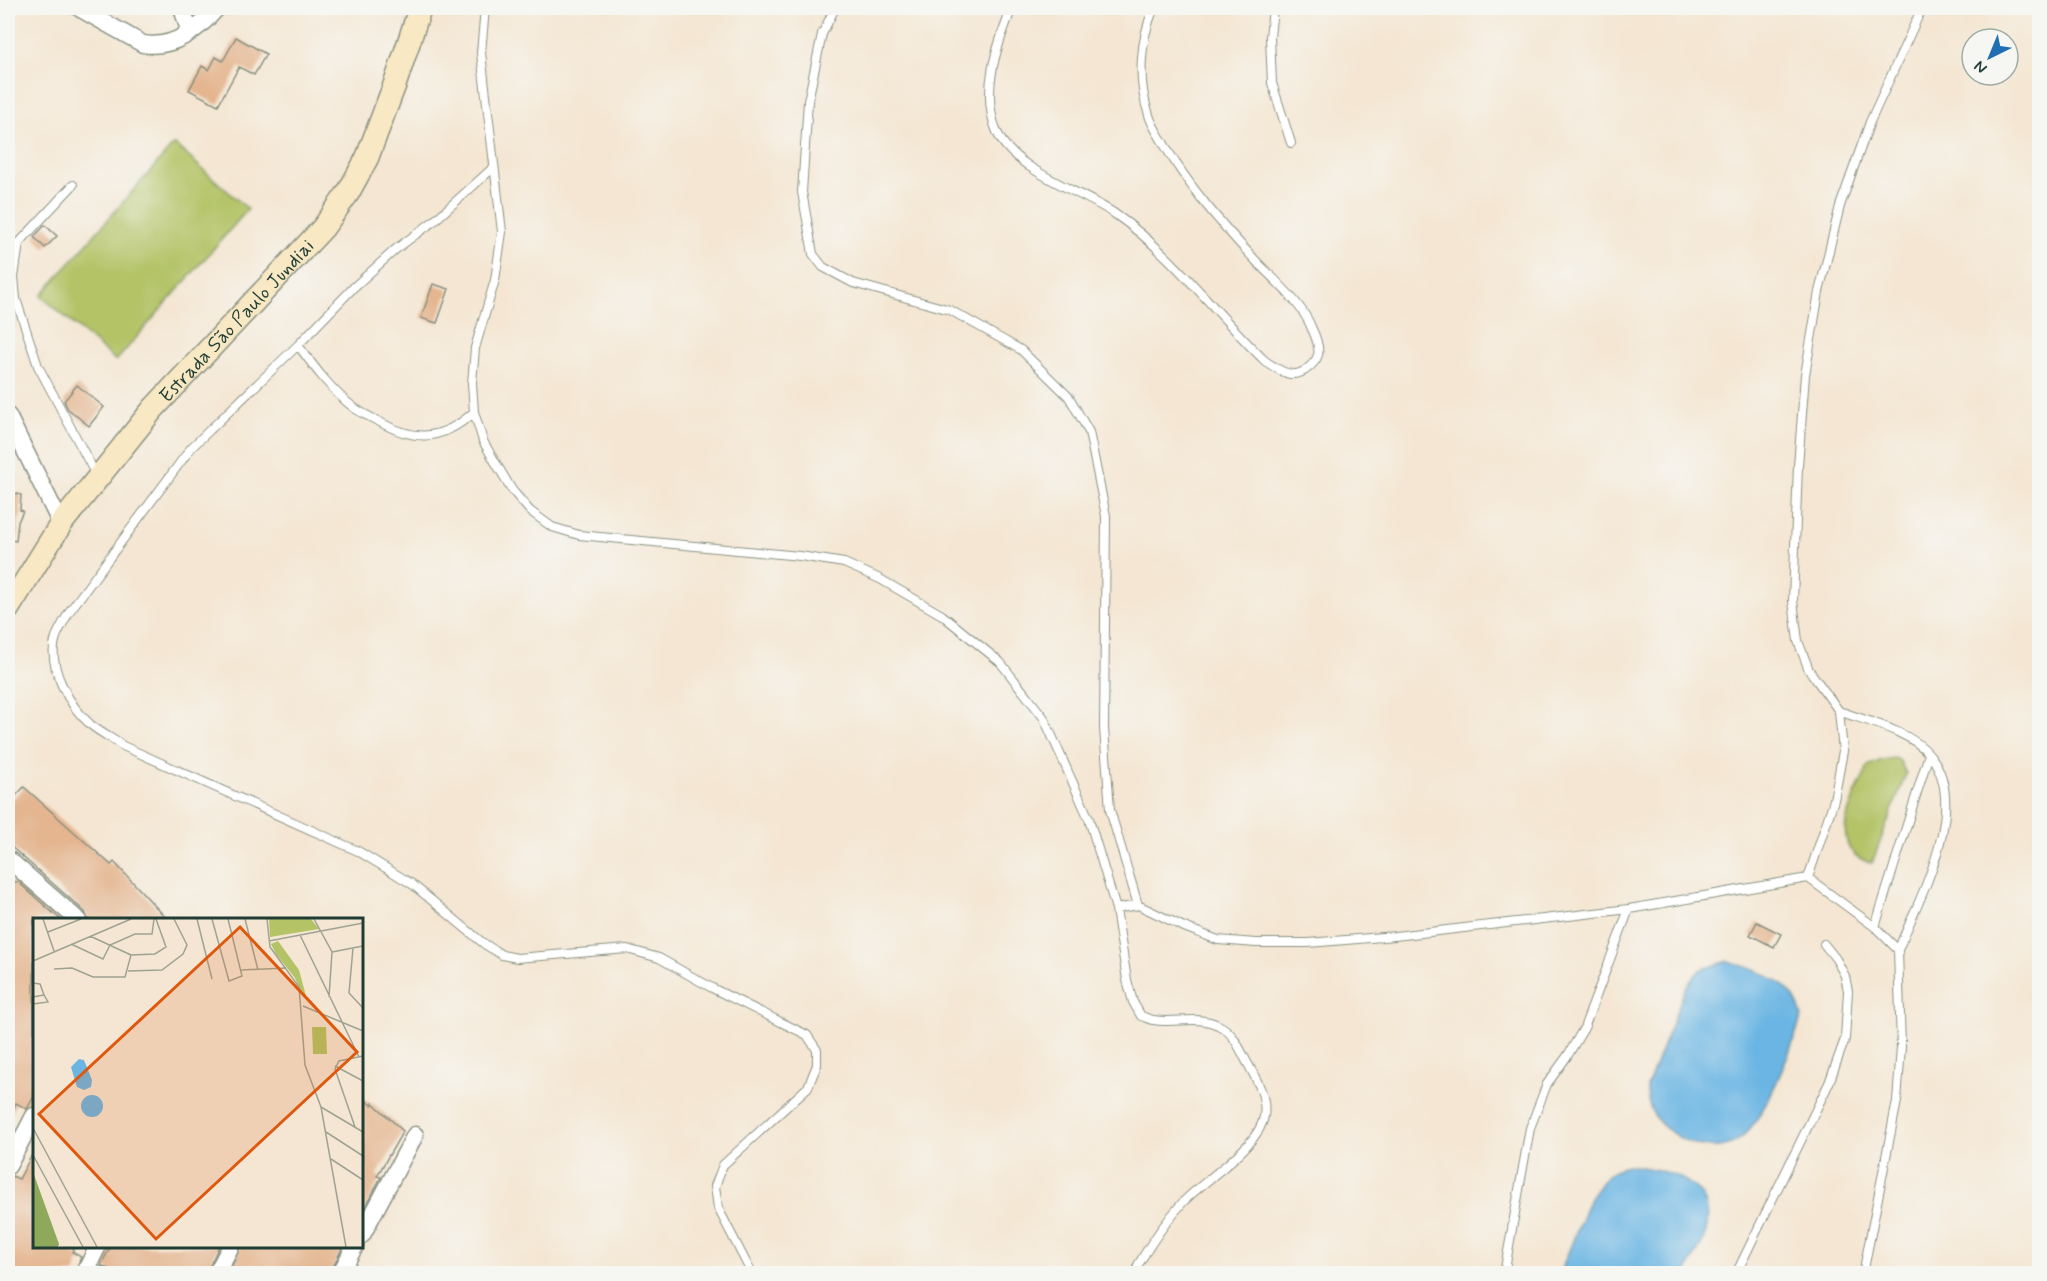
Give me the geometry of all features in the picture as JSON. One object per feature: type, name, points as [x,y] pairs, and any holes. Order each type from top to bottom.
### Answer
[{"type":"main road","name":"Estrada São Paulo Jundiai","points":[[8,609],[61,524],[153,409],[323,228],[348,193],[367,158],[420,8]]},
{"type":"street","points":[[79,8],[143,44],[160,45],[190,33],[208,19],[217,8]]},
{"type":"street","points":[[182,8],[190,33]]},
{"type":"street","points":[[8,416],[61,524]]},
{"type":"street","points":[[8,859],[76,918]]},
{"type":"street","points":[[8,1166],[33,1118]]},
{"type":"street","points":[[363,1233],[415,1135]]},
{"type":"street","points":[[86,1269],[97,1248]]},
{"type":"street","points":[[216,1274],[230,1248]]},
{"type":"street","points":[[340,1274],[354,1248]]},
{"type":"lane","points":[[486,8],[481,53],[502,232],[495,280],[475,348],[472,383],[474,412],[483,441],[512,490],[530,511],[552,527],[579,535],[800,556],[844,563],[880,579],[942,615],[999,662],[1044,718],[1089,819],[1116,909],[1127,980],[1133,1002],[1141,1016],[1155,1021],[1193,1020],[1218,1025],[1233,1036],[1262,1092],[1265,1106],[1264,1118],[1257,1133],[1231,1161],[1198,1187],[1179,1207],[1152,1242],[1138,1265],[1137,1274]]},
{"type":"lane","points":[[836,8],[822,34],[808,101],[802,192],[813,254],[823,267],[853,283],[950,310],[1021,350],[1069,397],[1089,432],[1106,516],[1104,728],[1110,810],[1138,905]]},
{"type":"lane","points":[[1012,8],[1000,38],[992,72],[990,94],[997,131],[1008,148],[1033,169],[1091,199],[1140,232],[1265,361],[1285,373],[1293,375],[1303,372],[1318,355],[1312,327],[1300,308],[1235,239],[1200,197],[1172,158],[1149,117],[1141,74],[1149,20],[1154,8]]},
{"type":"lane","points":[[1274,8],[1270,37],[1272,83],[1291,143]]},
{"type":"lane","points":[[1808,878],[1834,800],[1843,750],[1839,711],[1809,670],[1798,641],[1793,601],[1798,466],[1805,375],[1819,292],[1840,206],[1870,122],[1922,8]]},
{"type":"lane","points":[[494,167],[434,221],[396,249],[354,287],[298,345],[191,448],[69,612],[55,639],[54,660],[58,680],[71,701],[91,724],[123,746],[358,852],[412,884],[483,943],[502,955],[517,958],[627,949],[659,958],[712,988],[807,1035],[817,1050],[817,1065],[808,1087],[723,1165],[716,1186],[718,1208],[752,1274]]},
{"type":"lane","points":[[73,185],[19,243],[14,277],[16,298],[38,366],[98,478]]},
{"type":"lane","points":[[298,345],[322,377],[354,408],[395,431],[413,436],[430,436],[447,431],[466,420],[474,412]]},
{"type":"lane","points":[[1839,711],[1891,729],[1915,742],[1929,754],[1940,772],[1946,795],[1945,819],[1934,865],[1898,950],[1901,1047],[1897,1101],[1863,1274]]},
{"type":"lane","points":[[1875,927],[1929,754]]},
{"type":"lane","points":[[1116,909],[1138,905],[1218,940],[1256,944],[1308,943],[1384,937],[1629,909],[1808,878],[1875,927],[1898,950]]},
{"type":"lane","points":[[1504,1274],[1530,1128],[1536,1108],[1547,1084],[1584,1028],[1629,909]]},
{"type":"lane","points":[[1736,1274],[1829,1083],[1845,1039],[1848,991],[1836,959],[1824,944]]},
{"type":"lane","points":[[86,1269],[105,1274]]},
{"type":"green space","points":[[174,144],[248,209],[116,361],[41,296]]},
{"type":"green space","points":[[1895,758],[1900,761],[1906,774],[1872,863],[1855,855],[1848,845],[1846,823],[1853,799],[1868,766]]},
{"type":"water","points":[[1728,961],[1778,981],[1793,995],[1802,1015],[1792,1046],[1758,1118],[1737,1141],[1730,1145],[1705,1147],[1682,1139],[1663,1126],[1654,1115],[1648,1102],[1647,1087],[1686,987],[1700,970]]},
{"type":"water","points":[[1626,1165],[1656,1170],[1685,1180],[1704,1200],[1708,1214],[1705,1236],[1686,1273],[1560,1273],[1590,1198],[1607,1175]]},
{"type":"building","points":[[236,37],[266,54],[254,75],[239,67],[218,105],[189,90],[202,66],[209,70],[216,57],[223,61]]},
{"type":"building","points":[[45,225],[57,236],[45,248],[34,237]]},
{"type":"building","points":[[433,284],[449,289],[437,323],[421,318]]},
{"type":"building","points":[[77,385],[104,407],[89,426],[68,409],[64,401]]},
{"type":"building","points":[[8,491],[21,495],[20,510],[23,511],[18,522],[16,541],[10,540],[8,546]]},
{"type":"building","points":[[24,787],[111,865],[114,862],[166,918],[87,918],[85,912],[8,844],[8,804]]},
{"type":"building","points":[[8,882],[18,882],[59,918],[33,918],[33,1098],[27,1109],[16,1103],[8,1120]]},
{"type":"building","points":[[1757,922],[1781,934],[1774,947],[1750,935]]},
{"type":"building","points":[[363,1099],[372,1105],[373,1103],[403,1131],[377,1176],[381,1177],[363,1212]]},
{"type":"building","points":[[33,1153],[33,1248],[74,1248],[72,1252],[81,1257],[74,1274],[8,1274],[8,1185],[12,1176],[19,1179]]},
{"type":"building","points":[[110,1248],[218,1248],[206,1274],[111,1274],[101,1265]]},
{"type":"building","points":[[240,1248],[342,1248],[330,1274],[228,1274]]}]
